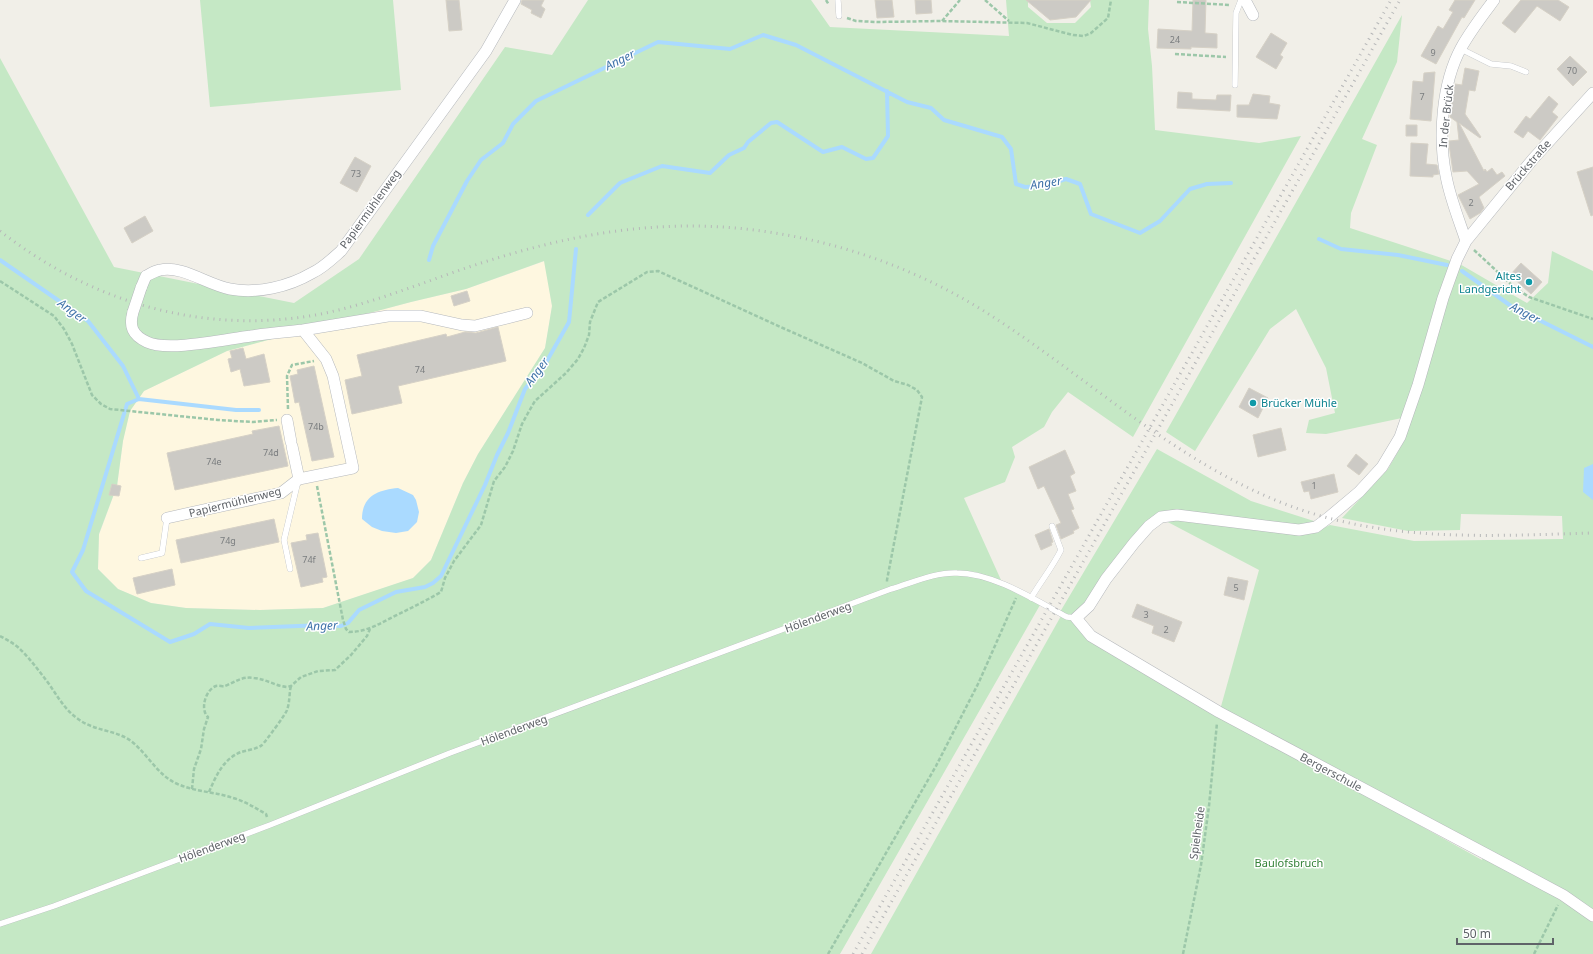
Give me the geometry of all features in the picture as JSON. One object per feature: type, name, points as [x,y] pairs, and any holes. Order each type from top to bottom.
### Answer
[{"type":"street","name":"Papiermühlenweg","points":[[515,0],[486,51],[341,251],[327,263],[312,273],[296,280],[255,291],[229,289],[174,269],[159,270],[146,276],[133,312],[131,327],[136,334],[147,342],[163,345],[196,344],[303,330],[388,316],[421,316],[462,325],[475,326],[527,313]]},
{"type":"street","name":"In der Brück","points":[[1466,241],[1446,178],[1442,154],[1442,134],[1447,91],[1453,67],[1460,49],[1473,28],[1494,0]]},
{"type":"street","points":[[1241,2],[1253,15]]},
{"type":"street","name":"Brückstraße","points":[[1466,241],[1533,159],[1593,93]]},
{"type":"street","points":[[1076,618],[1089,606],[1106,579],[1134,543],[1149,526],[1161,517],[1176,515],[1300,530],[1316,528],[1359,492],[1382,467],[1400,437],[1418,385],[1443,298],[1466,241]]},
{"type":"street","name":"Papiermühlenweg","points":[[167,518],[281,492],[299,479],[353,468],[333,376],[326,359],[303,330]]},
{"type":"street","points":[[287,420],[299,479]]},
{"type":"street","name":"Bergerschule","points":[[1076,618],[1091,636],[1220,712],[1563,896],[1593,916]]},
{"type":"lane","points":[[838,0],[839,16]]},
{"type":"lane","points":[[1235,85],[1236,13],[1241,2]]},
{"type":"lane","points":[[1460,49],[1491,64],[1511,66],[1526,72]]},
{"type":"lane","points":[[290,568],[284,540],[299,479]]},
{"type":"lane","points":[[141,558],[162,553],[167,518]]},
{"type":"lane","points":[[1031,598],[1040,582],[1053,566],[1061,550],[1052,526]]},
{"type":"lane","name":"Hölenderweg","points":[[0,924],[54,906],[270,825],[450,753],[891,589],[937,575],[955,572],[975,574],[1000,583],[1067,617],[1076,618]]},
{"type":"path","points":[[826,0],[839,16],[856,21],[1009,21],[1027,23],[1073,35],[1084,36],[1091,33],[1108,18],[1111,0]]},
{"type":"path","points":[[941,21],[960,0]]},
{"type":"path","points":[[985,0],[1009,21]]},
{"type":"path","points":[[1177,2],[1241,2]]},
{"type":"path","points":[[1176,54],[1235,58]]},
{"type":"path","points":[[1466,241],[1514,287],[1529,297],[1593,319]]},
{"type":"path","points":[[314,476],[346,629],[349,632],[360,632],[370,628],[441,592],[445,578],[454,561],[481,525],[494,481],[505,467],[513,451],[522,424],[535,401],[566,373],[578,359],[584,348],[589,335],[590,322],[598,302],[647,272],[658,271],[862,363],[894,381],[908,385],[916,390],[922,398],[886,580],[891,589]]},
{"type":"path","points":[[0,281],[54,316],[64,328],[72,344],[92,395],[101,404],[110,409],[218,420],[253,422],[287,420]]},
{"type":"path","points":[[288,401],[287,376],[292,366],[326,359]]},
{"type":"path","points":[[828,954],[936,766],[979,682],[1019,592]]},
{"type":"path","points":[[192,789],[194,769],[201,749],[204,729],[208,720],[204,710],[205,702],[212,689],[216,686],[226,686],[242,678],[255,678],[282,687],[287,687],[291,686],[301,677],[318,671],[336,670],[367,636],[370,628]]},
{"type":"path","points":[[0,636],[20,648],[68,710],[79,720],[91,726],[130,740],[143,752],[161,774],[179,785],[232,797],[245,802],[266,814],[270,825]]},
{"type":"path","points":[[209,792],[222,767],[228,760],[236,754],[261,746],[268,738],[271,731],[287,710],[291,686]]},
{"type":"path","name":"Spielheide","points":[[1183,954],[1201,865],[1210,800],[1216,727],[1220,712]]},
{"type":"path","points":[[1534,954],[1563,896]]},
{"type":"shaded area","points":[[545,261],[552,306],[545,348],[478,454],[463,483],[431,560],[413,578],[323,608],[260,610],[186,608],[151,603],[118,589],[98,569],[99,535],[117,486],[123,441],[130,411],[144,391],[227,351],[411,302],[466,289]]},
{"type":"green space","points":[[200,0],[393,0],[401,90],[210,107]]},
{"type":"green space","points":[[588,0],[811,0],[830,27],[1009,36],[1006,0],[1028,0],[1028,7],[1047,23],[1075,23],[1091,7],[1090,0],[1149,0],[1148,29],[1152,66],[1155,130],[1259,143],[1301,136],[1133,437],[1068,392],[1052,412],[1044,427],[1012,447],[1015,457],[1005,482],[964,498],[1001,580],[975,572],[955,571],[928,579],[949,575],[968,575],[979,577],[1000,585],[1040,605],[840,954],[0,954],[0,58],[114,267],[294,303],[359,259],[505,47],[552,55]],"holes":[[[544,261],[552,306],[545,348],[478,454],[463,483],[431,560],[413,578],[323,608],[260,610],[186,608],[151,603],[118,589],[98,569],[99,534],[117,486],[123,441],[130,411],[144,391],[227,351],[411,302],[466,289]]]},
{"type":"green space","points":[[1402,15],[1397,62],[1362,139],[1377,145],[1351,213],[1350,228],[1454,262],[1402,418],[1326,434],[1306,433],[1309,420],[1335,413],[1326,368],[1296,309],[1270,329],[1195,451],[1166,432]]},
{"type":"green space","name":"Baulofsbruch","points":[[1552,251],[1593,271],[1593,954],[871,954],[1061,616],[1075,620],[1259,736],[1482,860],[1484,850],[1220,710],[1259,570],[1162,519],[1317,531],[1330,525],[1414,541],[1563,539],[1562,516],[1461,514],[1460,530],[1408,531],[1342,518],[1388,469],[1404,441],[1458,263],[1527,303],[1548,283]]},
{"type":"green space","points":[[1157,449],[1251,501],[1317,522],[1314,526],[1161,516],[1075,616],[1060,612]]},
{"type":"water","points":[[1593,464],[1593,500],[1583,492],[1584,468]]},
{"type":"water","points":[[398,488],[413,495],[419,512],[417,522],[408,531],[396,533],[382,531],[372,527],[362,519],[365,505],[372,496],[384,490]]},
{"type":"building","points":[[446,0],[459,0],[462,30],[449,31]]},
{"type":"building","points":[[522,0],[544,0],[541,6],[545,9],[541,18],[531,13],[532,10],[521,4]]},
{"type":"building","points":[[875,0],[892,0],[894,17],[877,18]]},
{"type":"building","points":[[915,0],[931,0],[932,13],[916,14]]},
{"type":"building","points":[[1026,0],[1091,0],[1076,17],[1050,20]]},
{"type":"building","points":[[1193,0],[1206,0],[1205,33],[1217,34],[1217,48],[1157,48],[1158,29],[1192,31]]},
{"type":"building","points":[[1455,0],[1475,0],[1464,18],[1462,17],[1436,64],[1421,56],[1438,26],[1443,29],[1453,12],[1449,10]]},
{"type":"building","points":[[1521,0],[1558,0],[1569,7],[1560,21],[1537,6],[1515,33],[1502,23]]},
{"type":"building","points":[[1271,33],[1287,43],[1280,55],[1283,57],[1276,69],[1256,57]]},
{"type":"building","points":[[1570,56],[1587,72],[1573,86],[1557,69]]},
{"type":"building","points":[[1465,68],[1479,71],[1475,91],[1469,90],[1465,114],[1481,137],[1480,138],[1459,123],[1484,171],[1485,169],[1487,172],[1492,168],[1497,175],[1502,172],[1505,176],[1479,197],[1484,208],[1480,213],[1470,219],[1458,195],[1479,184],[1467,171],[1453,172],[1449,144],[1449,141],[1459,140],[1457,122],[1450,117],[1450,111],[1455,84],[1462,85]]},
{"type":"building","points":[[1435,72],[1431,121],[1410,119],[1413,81],[1423,82],[1424,73]]},
{"type":"building","points":[[1178,92],[1192,93],[1192,99],[1216,100],[1217,95],[1231,95],[1230,111],[1177,108]]},
{"type":"building","points":[[1253,94],[1270,96],[1269,103],[1280,105],[1277,119],[1237,117],[1237,105],[1249,105]]},
{"type":"building","points":[[1549,96],[1558,104],[1552,112],[1558,117],[1540,140],[1528,131],[1523,138],[1514,132],[1526,116],[1530,119]]},
{"type":"building","points":[[1406,125],[1417,125],[1417,136],[1406,136]]},
{"type":"building","points":[[1411,143],[1428,144],[1426,164],[1437,165],[1439,174],[1433,175],[1433,177],[1410,176]]},
{"type":"building","points":[[355,157],[371,166],[357,192],[340,183]]},
{"type":"building","points":[[1593,167],[1593,215],[1591,216],[1577,172]]},
{"type":"building","points":[[145,216],[153,231],[132,243],[124,228]]},
{"type":"building","name":"Altes Landgericht","points":[[1521,263],[1542,282],[1531,294],[1510,275]]},
{"type":"building","points":[[467,291],[470,301],[454,306],[451,296]]},
{"type":"building","points":[[498,327],[506,361],[398,386],[402,403],[352,414],[345,380],[362,376],[357,355],[446,334],[447,337],[465,332],[476,333]]},
{"type":"building","points":[[243,348],[246,359],[264,354],[270,382],[244,386],[240,369],[231,372],[228,359],[232,358],[230,351]]},
{"type":"building","points":[[314,366],[334,457],[312,461],[299,402],[295,403],[290,376],[298,374],[297,370]]},
{"type":"building","name":"Brücker Mühle","points":[[1249,388],[1268,398],[1258,418],[1239,407]]},
{"type":"building","points":[[279,426],[288,466],[175,490],[167,453],[253,434],[252,431]]},
{"type":"building","points":[[1281,428],[1286,450],[1258,457],[1253,435]]},
{"type":"building","points":[[1065,450],[1075,473],[1070,476],[1076,491],[1068,494],[1074,509],[1071,510],[1079,528],[1073,531],[1074,533],[1061,539],[1056,525],[1061,523],[1044,486],[1038,489],[1029,467]]},
{"type":"building","points":[[1356,454],[1368,464],[1359,475],[1347,466]]},
{"type":"building","points":[[1334,474],[1338,492],[1311,499],[1309,491],[1304,492],[1301,482]]},
{"type":"building","points":[[112,484],[121,486],[119,496],[109,495]]},
{"type":"building","points":[[274,519],[279,542],[181,563],[176,540]]},
{"type":"building","points":[[1049,529],[1053,542],[1051,543],[1052,545],[1041,550],[1035,535]]},
{"type":"building","points":[[318,533],[327,577],[322,578],[323,582],[301,587],[291,543],[307,540],[306,535]]},
{"type":"building","points":[[172,569],[175,585],[137,594],[133,578]]},
{"type":"building","points":[[1228,577],[1248,581],[1244,600],[1224,595]]},
{"type":"building","points":[[1137,604],[1182,622],[1174,642],[1152,633],[1154,626],[1132,617]]},
{"type":"waterway","name":"Anger","points":[[429,260],[433,246],[467,181],[481,160],[503,143],[513,124],[536,101],[658,42],[730,49],[763,35],[796,45],[907,102],[931,108],[944,120],[1002,137],[1011,149],[1016,184],[1025,187],[1043,186],[1066,179],[1080,184],[1091,214],[1140,233],[1160,221],[1190,189],[1207,184],[1231,183]]},
{"type":"waterway","name":"Anger","points":[[588,215],[620,183],[662,166],[710,173],[729,155],[744,148],[748,142],[771,123],[777,122],[823,152],[842,147],[866,159],[873,158],[888,136],[887,91]]},
{"type":"waterway","name":"Anger","points":[[1319,239],[1341,249],[1398,255],[1447,265]]},
{"type":"waterway","name":"Anger","points":[[259,410],[236,410],[139,399],[127,404],[83,550],[72,572],[86,591],[170,642],[194,634],[210,624],[249,628],[324,625],[341,626],[348,623],[359,610],[396,592],[425,587],[433,583],[441,576],[485,485],[508,433],[525,389],[544,366],[569,322],[576,249]]},
{"type":"waterway","name":"Anger","points":[[0,260],[88,321],[123,366],[139,399]]},
{"type":"waterway","name":"Anger","points":[[1462,271],[1511,306],[1593,347]]},
{"type":"railway","points":[[853,954],[1391,0]]},
{"type":"railway","points":[[862,954],[1400,0]]},
{"type":"railway","points":[[0,231],[35,256],[73,277],[111,295],[152,308],[193,316],[235,320],[278,320],[339,310],[496,258],[568,239],[605,233],[641,228],[678,226],[716,227],[784,234],[813,240],[871,257],[953,293],[1017,333],[1126,412],[1200,462],[1239,483],[1280,502],[1318,515],[1357,525],[1396,531],[1474,535],[1593,533]]},
{"type":"place","name":"Altes Landgericht","points":[[1529,282]]},
{"type":"place","name":"Brücker Mühle","points":[[1253,403]]}]
